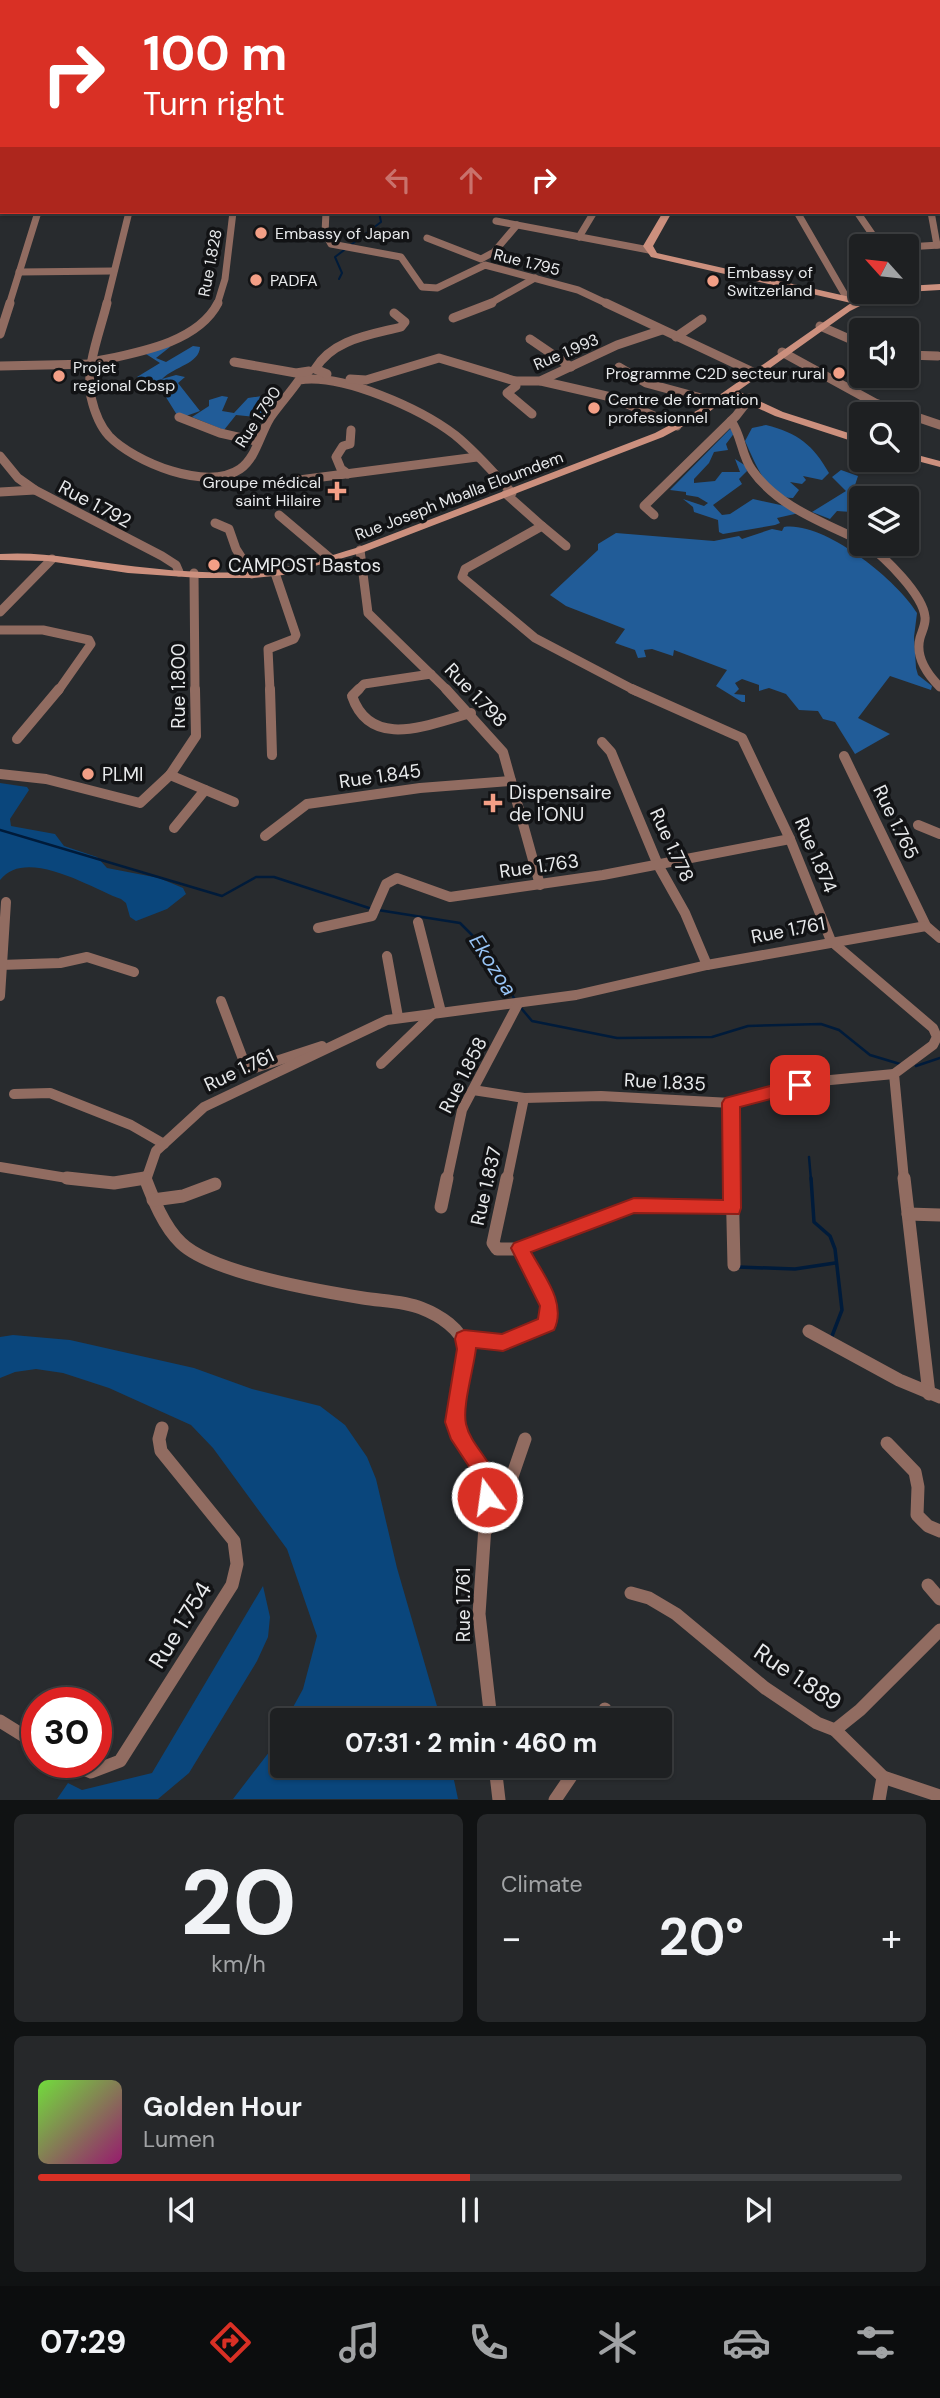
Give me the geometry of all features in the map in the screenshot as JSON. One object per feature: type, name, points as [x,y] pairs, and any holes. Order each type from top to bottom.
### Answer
[{"type":"main road","points":[[666,214],[652,236],[649,250],[661,257],[825,295],[849,295]]},
{"type":"main road","points":[[919,288],[940,287]]},
{"type":"main road","points":[[825,295],[846,309]]},
{"type":"main road","points":[[841,296],[849,299]]},
{"type":"main road","name":"Rue Joseph Mballa Eloumdem","points":[[0,557],[52,559],[179,572],[252,574],[275,573],[331,559],[612,455],[677,426],[716,402],[782,352],[855,304]]},
{"type":"main road","points":[[751,399],[752,375]]},
{"type":"main road","points":[[734,389],[779,414],[849,437]]},
{"type":"main road","points":[[919,458],[940,464]]},
{"type":"street","points":[[0,334],[36,214]]},
{"type":"street","name":"Rue 1.790","points":[[128,214],[113,271],[90,386],[100,423],[108,436],[148,461],[188,475],[220,476],[240,468],[250,458],[257,441],[303,378],[322,377],[357,384],[443,427],[477,457],[509,493]]},
{"type":"street","name":"Rue 1.828","points":[[0,366],[93,363],[173,338],[211,315],[223,279],[233,214]]},
{"type":"street","name":"Rue 1.795","points":[[326,214],[326,239],[339,247],[378,251],[401,257],[414,279],[427,289],[437,288],[483,262],[578,290],[752,375]]},
{"type":"street","points":[[579,237],[593,214]]},
{"type":"street","points":[[798,214],[841,296]]},
{"type":"street","points":[[858,214],[872,234]]},
{"type":"street","points":[[919,246],[939,245],[931,214]]},
{"type":"street","points":[[496,221],[649,250]]},
{"type":"street","points":[[427,239],[483,262],[517,225]]},
{"type":"street","points":[[19,272],[113,271]]},
{"type":"street","points":[[453,318],[500,300],[535,278]]},
{"type":"street","points":[[314,369],[318,359],[328,350],[401,327],[405,322],[394,313]]},
{"type":"street","points":[[676,337],[702,319]]},
{"type":"street","points":[[820,326],[849,339]]},
{"type":"street","name":"Rue 1.993","points":[[357,384],[439,358],[515,381],[540,381],[617,345],[662,330]]},
{"type":"street","points":[[530,339],[571,367]]},
{"type":"street","points":[[782,352],[871,402]]},
{"type":"street","points":[[919,355],[938,356]]},
{"type":"street","points":[[234,362],[296,373],[314,369],[357,384]]},
{"type":"street","points":[[619,367],[646,383],[716,402]]},
{"type":"street","points":[[515,381],[516,386],[507,393],[532,414]]},
{"type":"street","points":[[540,381],[619,399],[659,414],[677,426]]},
{"type":"street","points":[[654,515],[643,506],[751,399]]},
{"type":"street","points":[[179,417],[208,429],[257,441]]},
{"type":"street","points":[[919,418],[940,425]]},
{"type":"street","points":[[731,421],[738,430],[742,451],[752,470],[776,498],[849,535]]},
{"type":"street","points":[[348,474],[341,469],[336,457],[343,446],[350,444],[351,429]]},
{"type":"street","name":"Rue 1.792","points":[[0,456],[12,472],[35,490],[168,559],[179,572]]},
{"type":"street","points":[[299,481],[477,457]]},
{"type":"street","points":[[0,492],[35,490]]},
{"type":"street","points":[[509,493],[566,546]]},
{"type":"street","points":[[279,515],[331,559]]},
{"type":"street","points":[[215,523],[229,529],[236,549],[252,574]]},
{"type":"street","name":"Rue 1.874","points":[[542,526],[465,569],[462,577],[535,638],[630,688],[742,738],[790,839],[831,942],[933,1028],[938,1038],[933,1045],[894,1074]]},
{"type":"street","name":"Rue 1.798","points":[[360,550],[368,613],[471,713],[503,752],[540,885]]},
{"type":"street","points":[[881,556],[921,606],[926,617],[919,644],[926,672],[940,687]]},
{"type":"street","points":[[0,612],[52,559]]},
{"type":"street","name":"Rue 1.800","points":[[0,774],[46,779],[141,803],[170,775],[196,736],[194,573]]},
{"type":"street","points":[[272,755],[268,649],[294,639],[296,635],[275,573]]},
{"type":"street","points":[[0,630],[43,630],[89,640],[91,644],[72,674],[17,739]]},
{"type":"street","points":[[431,674],[364,684],[352,696],[353,703],[365,723],[386,730],[471,713]]},
{"type":"street","name":"Rue 1.778","points":[[602,742],[611,752],[658,865],[685,913],[707,965]]},
{"type":"street","name":"Rue 1.765","points":[[844,756],[926,926],[940,938]]},
{"type":"street","points":[[170,775],[234,802]]},
{"type":"street","name":"Rue 1.845","points":[[265,836],[307,804],[387,795],[419,788],[511,781]]},
{"type":"street","points":[[174,828],[205,790]]},
{"type":"street","points":[[918,825],[940,834]]},
{"type":"street","name":"Rue 1.763","points":[[318,928],[372,916],[386,884],[397,878],[450,897],[658,865],[790,839]]},
{"type":"street","points":[[0,996],[6,902]]},
{"type":"street","points":[[381,1064],[438,1013],[418,922]]},
{"type":"street","name":"Rue 1.761","points":[[145,1178],[151,1159],[204,1107],[398,1017],[576,995],[707,965],[926,926]]},
{"type":"street","points":[[387,956],[398,1017]]},
{"type":"street","points":[[2,965],[60,963],[87,957],[134,972]]},
{"type":"street","points":[[221,1001],[246,1067],[255,1068],[305,1050],[335,1044]]},
{"type":"street","name":"Rue 1.858","points":[[441,1207],[456,1125],[518,1004]]},
{"type":"street","points":[[894,1074],[908,1214],[935,1395]]},
{"type":"street","name":"Rue 1.835","points":[[473,1090],[524,1098],[601,1096],[731,1103],[820,1081],[894,1074]]},
{"type":"street","points":[[14,1094],[50,1093],[131,1125],[164,1144]]},
{"type":"street","name":"Rue 1.837","points":[[520,1248],[497,1249],[493,1243],[524,1098]]},
{"type":"street","points":[[731,1103],[734,1265]]},
{"type":"street","points":[[0,1167],[111,1184],[131,1184],[145,1178],[153,1200],[180,1242],[218,1264],[325,1292],[420,1307],[456,1329],[464,1339],[503,1342],[547,1324],[549,1305],[520,1248],[634,1205],[732,1208]]},
{"type":"street","points":[[153,1200],[183,1196],[215,1184]]},
{"type":"street","points":[[908,1214],[940,1215]]},
{"type":"street","points":[[809,1331],[935,1395]]},
{"type":"street","name":"Rue 1.761","points":[[464,1339],[466,1349],[455,1422],[458,1432],[484,1471],[487,1497],[479,1614],[490,1708]]},
{"type":"street","name":"Rue 1.754","points":[[112,1764],[120,1761],[232,1585],[237,1564],[234,1541],[161,1451],[159,1439],[162,1428]]},
{"type":"street","points":[[485,1531],[503,1503],[525,1439]]},
{"type":"street","points":[[887,1443],[910,1464],[917,1476],[915,1514],[920,1522],[940,1531]]},
{"type":"street","points":[[928,1584],[940,1599]]},
{"type":"street","name":"Rue 1.889","points":[[631,1594],[637,1592],[676,1614],[750,1672],[765,1688],[817,1723],[835,1730],[883,1777],[940,1796]]},
{"type":"street","points":[[835,1730],[860,1710],[940,1630]]},
{"type":"street","points":[[0,1721],[21,1734]]},
{"type":"street","points":[[879,1800],[883,1777]]},
{"type":"street","points":[[496,1778],[499,1800]]},
{"type":"street","points":[[555,1800],[570,1778]]},
{"type":"shaded area","points":[[168,345],[170,347],[156,358],[166,362],[193,346],[200,347],[199,353],[191,361],[162,379],[176,375],[185,377],[178,383],[200,411],[186,416],[177,415],[164,394],[177,389],[172,385],[153,387],[137,377],[160,363],[146,354]]},
{"type":"shaded area","points":[[262,396],[278,400],[266,418],[236,415],[224,430],[192,417],[209,406],[209,400],[228,397],[222,411],[234,413],[248,398]]},
{"type":"shaded area","points":[[766,425],[796,436],[804,442],[829,473],[822,480],[803,476],[806,480],[802,484],[790,482],[799,490],[793,498],[776,492],[763,477],[745,441],[752,428]]},
{"type":"shaded area","points":[[730,429],[735,432],[726,444],[728,450],[714,452],[709,463],[694,479],[694,483],[715,481],[722,472],[740,472],[735,459],[746,466],[747,471],[739,479],[742,484],[713,505],[722,515],[730,514],[753,499],[785,506],[799,513],[777,518],[780,523],[775,525],[723,534],[719,532],[718,520],[694,512],[693,507],[683,499],[704,506],[708,503],[698,497],[686,495],[686,492],[670,490]]},
{"type":"shaded area","points":[[841,470],[858,476],[855,485],[858,486],[849,486],[849,512],[837,511],[830,519],[812,512],[846,491],[832,477]]},
{"type":"shaded area","points":[[784,527],[819,533],[849,550],[849,556],[859,556],[877,570],[917,613],[914,637],[916,668],[918,675],[932,686],[931,690],[890,676],[858,718],[890,734],[855,754],[835,722],[823,719],[818,711],[799,710],[786,694],[769,688],[759,691],[759,685],[742,679],[735,683],[739,689],[734,694],[745,695],[745,702],[742,702],[716,686],[727,670],[674,650],[673,656],[652,649],[644,650],[646,657],[638,658],[635,650],[615,643],[625,629],[566,606],[550,595],[598,550],[598,544],[616,533],[714,541],[739,536],[742,539],[772,529],[782,531]]},
{"type":"shaded area","points":[[0,783],[27,787],[29,790],[10,819],[11,826],[55,834],[64,846],[97,857],[107,868],[159,878],[183,888],[186,894],[167,909],[136,921],[130,917],[126,903],[121,899],[60,873],[26,867],[12,871],[0,880]]},
{"type":"shaded area","points":[[13,1335],[70,1340],[194,1368],[252,1389],[320,1406],[345,1425],[367,1457],[376,1479],[397,1568],[438,1708],[293,1708],[303,1689],[317,1636],[287,1549],[213,1448],[191,1425],[109,1388],[63,1373],[36,1369],[15,1372],[0,1378],[0,1337]]},
{"type":"shaded area","points":[[263,1586],[270,1617],[268,1637],[257,1661],[189,1773],[158,1799],[57,1799],[68,1783],[82,1790],[152,1773]]},
{"type":"shaded area","points":[[270,1751],[270,1778],[454,1778],[458,1799],[233,1799]]},
{"type":"waterway","points":[[339,279],[342,273],[335,257],[381,222],[379,214]]},
{"type":"waterway","name":"Ekozoa","points":[[0,830],[222,896],[256,877],[274,877],[372,909]]},
{"type":"waterway","name":"Ekozoa","points":[[378,910],[460,923],[489,952],[515,1000]]},
{"type":"waterway","name":"Ekozoa","points":[[521,1008],[532,1021],[617,1038],[712,1037],[748,1026],[821,1024],[839,1030],[870,1055],[900,1064]]},
{"type":"waterway","name":"Ekozoa","points":[[916,1066],[940,1058]]},
{"type":"waterway","points":[[809,1157],[811,1180]]},
{"type":"waterway","points":[[811,1178],[814,1222],[830,1236],[835,1249],[842,1310],[832,1336]]},
{"type":"waterway","points":[[738,1267],[795,1269],[835,1263]]},
{"type":"place","name":"Embassy of Japan","points":[[261,233]]},
{"type":"place","name":"PADFA","points":[[256,280]]},
{"type":"place","name":"Embassy of Switzerland","points":[[713,281]]},
{"type":"place","name":"Programme C2D secteur rural","points":[[839,373]]},
{"type":"place","name":"Projet regional Cbsp","points":[[59,376]]},
{"type":"place","name":"Centre de formation professionnel","points":[[594,408]]},
{"type":"place","name":"Groupe médical saint Hilaire","points":[[337,491]]},
{"type":"place","name":"CAMPOST Bastos","points":[[214,565]]},
{"type":"place","name":"PLMI","points":[[88,774]]},
{"type":"place","name":"Dispensaire de l'ONU","points":[[493,803]]},
{"type":"route","points":[[487,1497],[484,1471],[458,1432],[455,1422],[466,1349],[464,1339],[503,1342],[543,1328],[547,1324],[550,1317],[549,1305],[520,1248],[634,1205],[732,1208],[731,1103],[800,1085]]}]
